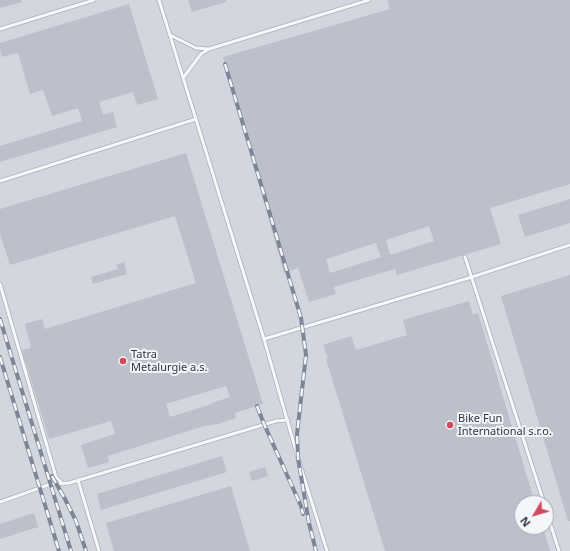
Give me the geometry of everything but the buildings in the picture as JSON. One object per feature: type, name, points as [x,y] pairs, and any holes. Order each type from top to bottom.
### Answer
[{"type":"lane","points":[[0,29],[94,0]]},
{"type":"lane","points":[[159,0],[264,339],[327,551]]},
{"type":"lane","points":[[183,78],[201,54],[209,49],[369,0]]},
{"type":"lane","points":[[170,35],[196,48],[209,49]]},
{"type":"lane","points":[[0,181],[196,119]]},
{"type":"lane","points":[[264,339],[472,277],[570,245]]},
{"type":"lane","points":[[465,257],[541,495]]},
{"type":"lane","points":[[0,284],[56,477],[63,484]]},
{"type":"lane","points":[[0,502],[51,484],[69,483],[276,421],[288,420]]},
{"type":"lane","points":[[78,480],[99,551]]},
{"type":"lane","points":[[554,535],[559,551]]},
{"type":"shaded area","points":[[0,0],[570,0],[570,551],[0,551]]},
{"type":"railway","points":[[225,64],[301,318],[306,355],[297,434],[298,458],[309,523],[316,551]]},
{"type":"railway","points":[[0,319],[71,551]]},
{"type":"railway","points":[[0,357],[59,551]]},
{"type":"railway","points":[[257,406],[301,506],[303,514]]},
{"type":"railway","points":[[52,476],[76,521],[86,551]]},
{"type":"place","name":"Tatra Metalurgie a.s.","points":[[123,361]]},
{"type":"place","name":"Bike Fun International s.r.o.","points":[[450,425]]}]
